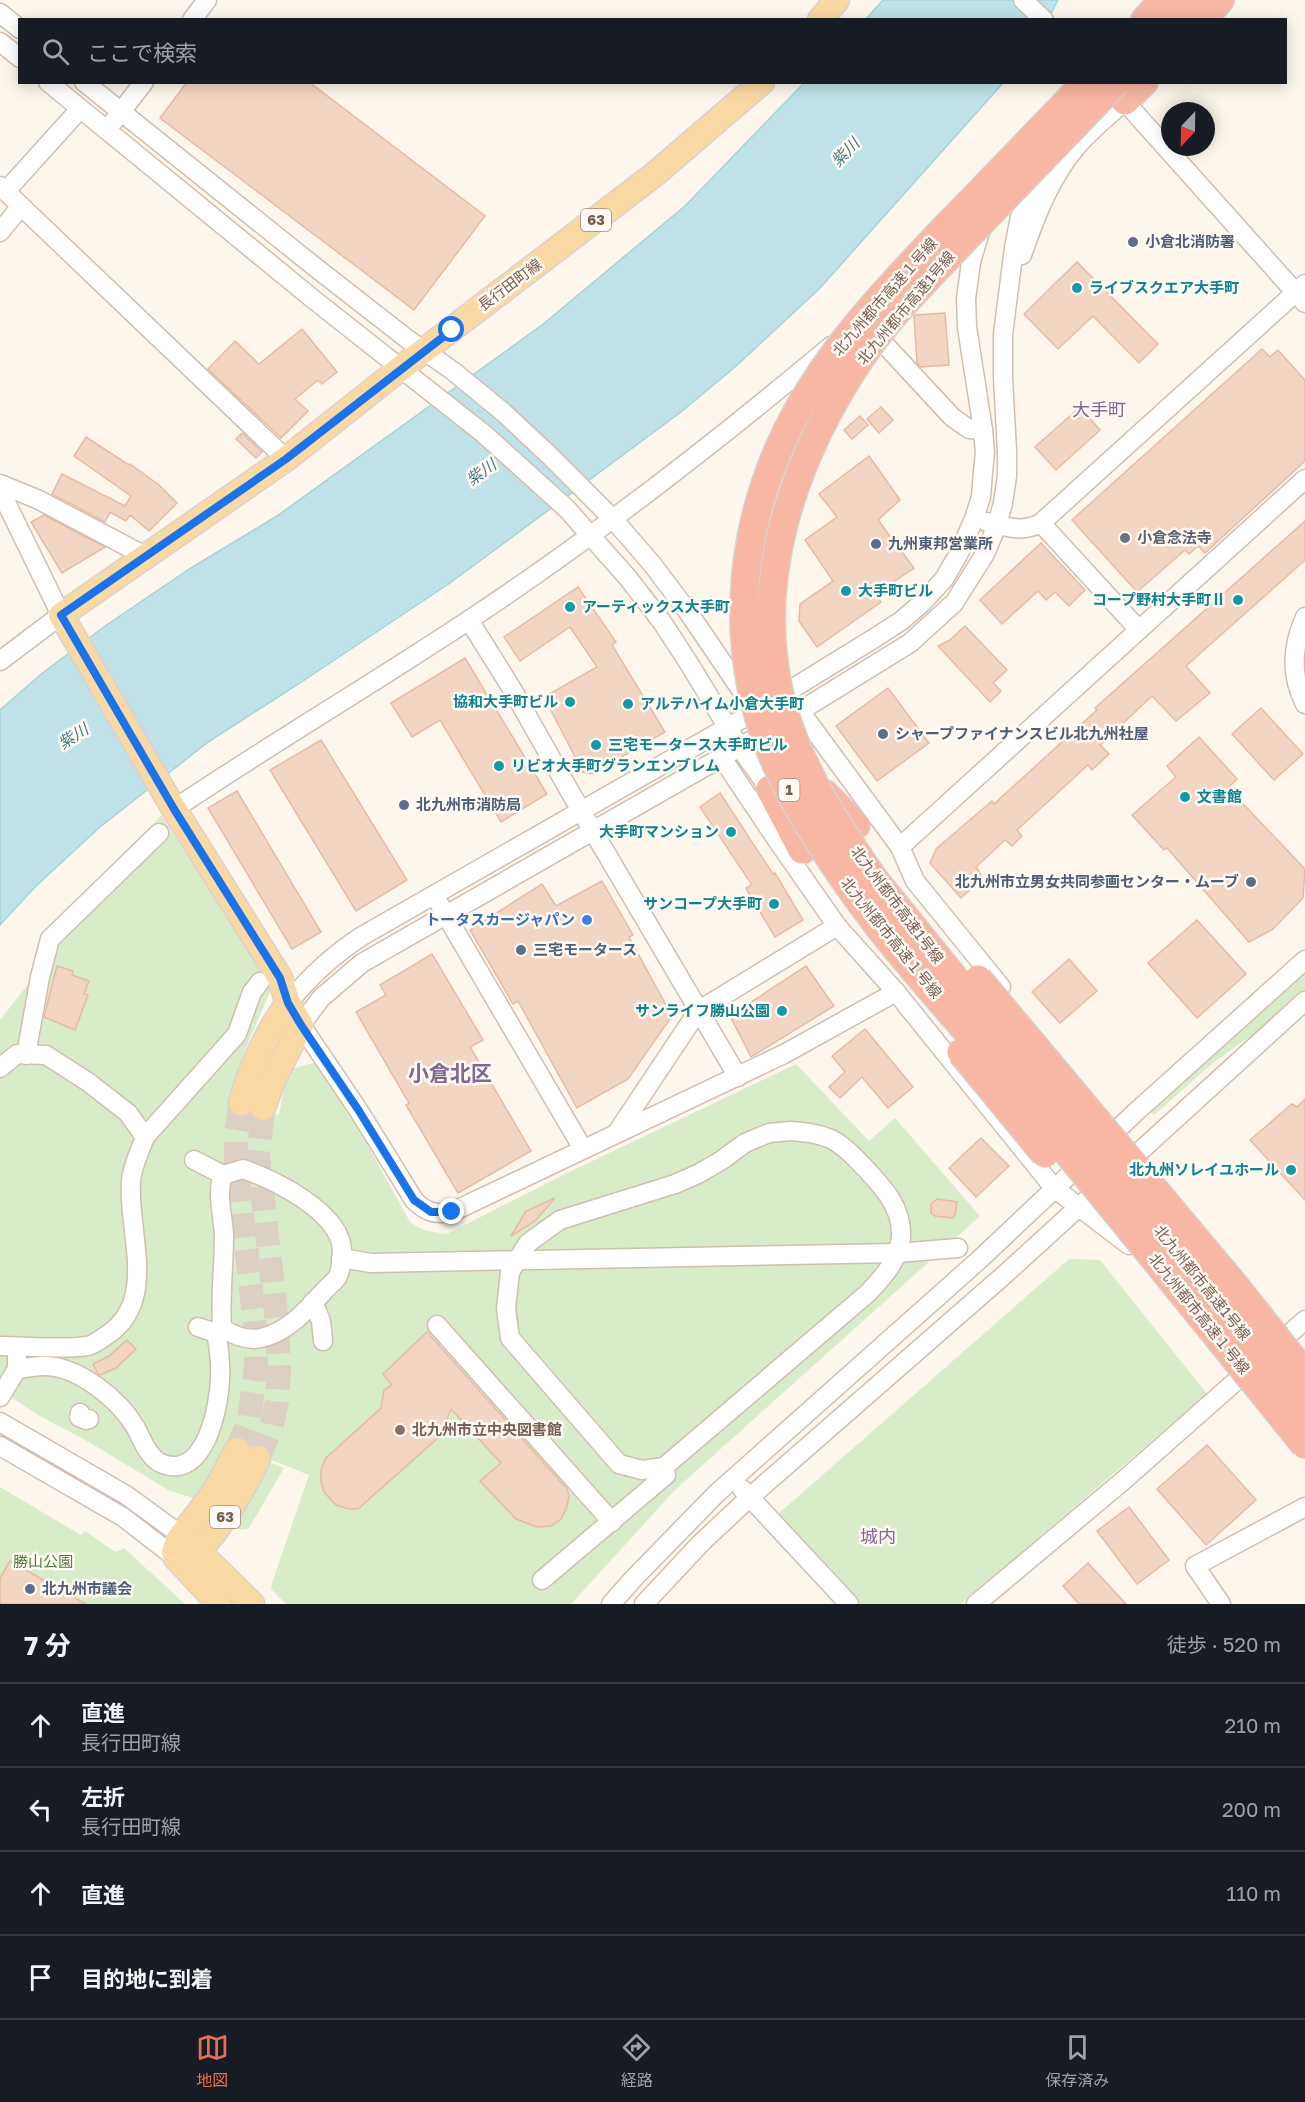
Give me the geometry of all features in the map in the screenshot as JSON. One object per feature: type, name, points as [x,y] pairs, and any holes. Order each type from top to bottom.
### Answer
[{"type":"highway","points":[[1149,12],[1163,0]]},
{"type":"highway","points":[[1177,18],[1193,0]]},
{"type":"highway","points":[[1204,18],[1220,0]]},
{"type":"highway","name":"北九州都市高速１号線","points":[[1084,84],[883,294],[844,340],[812,387],[788,429],[759,500],[751,535],[744,580],[744,628],[748,673],[759,717],[775,761],[808,823],[849,887],[880,928],[1011,1083],[1305,1445]]},
{"type":"highway","name":"北九州都市高速1号線","points":[[1128,84],[1112,86],[937,269],[864,354],[836,398],[801,467],[784,521],[772,589],[772,636],[775,662],[785,714],[801,756],[827,806],[874,879],[1305,1411]]},
{"type":"highway","points":[[795,764],[856,825],[952,949],[1236,1287],[1305,1374]]},
{"type":"highway","points":[[770,789],[802,850],[858,927],[1113,1236],[1175,1307],[1305,1445]]},
{"type":"main road","points":[[822,18],[837,0]]},
{"type":"main road","name":"長行田町線","points":[[61,615],[286,459],[656,174],[760,84]]},
{"type":"main road","points":[[61,615],[174,809],[280,978],[288,1003],[301,1025],[273,1080],[252,1106],[248,1077],[258,1053],[288,1003]]},
{"type":"main road","name":"63","points":[[185,1548],[214,1491],[247,1454]]},
{"type":"main road","points":[[185,1548],[219,1604]]},
{"type":"main road","points":[[185,1548],[252,1604]]},
{"type":"street","points":[[194,18],[207,0]]},
{"type":"street","points":[[1023,0],[1042,18]]},
{"type":"street","points":[[1149,12],[1181,0]]},
{"type":"street","points":[[0,13],[18,27]]},
{"type":"street","points":[[0,42],[18,56]]},
{"type":"street","points":[[50,84],[484,434],[573,515],[628,578],[662,622],[740,748],[862,916],[1069,1175],[1083,1201],[1129,1245],[1305,1461]]},
{"type":"street","points":[[86,84],[424,351],[453,371],[511,419],[614,520],[686,609],[795,764],[908,906],[1274,1347],[1305,1389]]},
{"type":"street","points":[[106,130],[142,84]]},
{"type":"street","points":[[288,1003],[308,979],[337,952],[756,711],[901,621],[944,579],[958,555],[981,497],[985,452],[967,327],[966,299],[976,243],[1002,178],[1026,140],[1076,84]]},
{"type":"street","points":[[974,519],[1021,530],[1041,523],[1141,431],[1302,293],[1112,86]]},
{"type":"street","points":[[1008,294],[1046,194],[1112,86]]},
{"type":"street","points":[[896,992],[738,1077],[616,1132],[452,1212],[431,1212],[414,1200],[359,1111],[301,1025],[321,998],[362,963],[740,748],[910,643],[954,603],[985,554],[997,525],[1007,476],[1003,334],[1020,217],[1030,191],[1056,142],[1112,86]]},
{"type":"street","points":[[80,109],[3,188],[286,459]]},
{"type":"street","points":[[0,232],[21,206]]},
{"type":"street","points":[[174,809],[469,620],[614,520],[758,407],[845,335],[862,330],[876,334],[952,417],[969,429],[983,430]]},
{"type":"street","points":[[900,847],[1305,479]]},
{"type":"street","points":[[0,484],[37,499],[147,557]]},
{"type":"street","points":[[0,490],[61,615],[0,661]]},
{"type":"street","points":[[1041,523],[1139,630]]},
{"type":"street","points":[[1305,617],[1295,646],[1294,676],[1305,704]]},
{"type":"street","points":[[469,620],[518,698],[593,831],[738,1077]]},
{"type":"street","points":[[800,711],[900,847],[915,881],[1119,1129]]},
{"type":"street","points":[[722,758],[837,926],[896,992],[1054,1188],[1083,1201]]},
{"type":"street","points":[[26,1054],[40,976],[50,939],[159,833]]},
{"type":"street","points":[[435,895],[583,1149]]},
{"type":"street","points":[[616,1132],[698,1011],[837,926]]},
{"type":"street","points":[[611,1604],[682,1527],[734,1478],[979,1260],[1054,1188],[1305,960]]},
{"type":"street","points":[[17,1369],[9,1346],[90,1346],[117,1328],[126,1315],[134,1299],[137,1271],[136,1244],[130,1208],[131,1178],[152,1134],[237,1034],[252,992],[260,982]]},
{"type":"street","points":[[644,1604],[750,1497],[1003,1276],[1305,1001]]},
{"type":"street","points":[[0,1068],[16,1054],[46,1055],[88,1082],[152,1134]]},
{"type":"street","points":[[790,1131],[810,1132],[833,1140],[853,1155],[886,1191],[897,1211],[901,1226],[901,1239],[897,1253],[887,1272],[868,1293],[664,1467],[642,1470],[619,1464],[510,1338],[506,1310],[510,1272],[517,1261],[528,1243],[560,1220],[675,1184],[723,1160],[745,1143],[769,1133],[790,1131]]},
{"type":"street","points":[[194,1160],[224,1175],[243,1169],[289,1189],[318,1209],[336,1232],[342,1247],[338,1276],[298,1318],[277,1333],[258,1339],[198,1327]]},
{"type":"street","points":[[17,1369],[46,1366],[76,1374],[96,1385],[133,1424],[151,1456],[163,1464],[180,1466],[195,1458],[207,1441],[220,1380],[219,1331],[224,1241],[220,1193],[224,1175]]},
{"type":"street","points":[[341,1258],[371,1263],[517,1261],[897,1253],[958,1248]]},
{"type":"street","points":[[313,1302],[321,1322],[323,1341]]},
{"type":"street","points":[[976,1604],[1124,1480],[1305,1320]]},
{"type":"street","points":[[437,1324],[612,1522]]},
{"type":"street","points":[[0,1397],[17,1369]]},
{"type":"street","points":[[0,1422],[108,1484],[185,1548]]},
{"type":"street","points":[[0,1446],[123,1517],[185,1548]]},
{"type":"street","points":[[542,1581],[666,1475],[664,1467]]},
{"type":"street","points":[[734,1478],[849,1604]]},
{"type":"street","points":[[1221,1604],[1195,1566],[1305,1507]]},
{"type":"green space","points":[[161,815],[272,987],[244,1052],[229,1104],[279,1115],[287,1070],[321,1061],[410,1222],[419,1227],[447,1234],[567,1173],[796,1064],[869,1141],[895,1118],[980,1216],[675,1490],[571,1604],[286,1604],[271,1589],[272,1583],[309,1475],[228,1443],[197,1499],[170,1491],[87,1441],[40,1416],[0,1390],[0,1020]]},
{"type":"green space","points":[[1305,973],[1305,990],[1268,1023],[1213,1063],[1154,1115],[1150,1112]]},
{"type":"green space","points":[[1069,1259],[1100,1260],[1207,1394],[961,1604],[860,1604],[778,1514]]},
{"type":"green space","points":[[267,1461],[284,1468],[249,1528],[237,1528],[231,1524]]},
{"type":"green space","name":"勝山公園","points":[[0,1487],[81,1535],[85,1531],[115,1552],[124,1548],[185,1604],[0,1604]]},
{"type":"water","points":[[883,0],[1058,0],[1049,18],[867,18]]},
{"type":"water","name":"紫川","points":[[803,84],[1002,84],[820,288],[735,367],[681,412],[450,583],[208,742],[100,827],[36,886],[0,925],[0,710],[40,675],[105,626],[191,568],[277,516],[542,325],[685,206]]},
{"type":"building","points":[[186,84],[312,84],[485,216],[414,310],[160,118]]},
{"type":"building","name":"ライブスクエア大手町","points":[[1077,262],[1158,344],[1139,363],[1093,316],[1058,349],[1024,314]]},
{"type":"building","points":[[945,313],[949,365],[921,367],[917,363],[914,317],[915,315]]},
{"type":"building","points":[[302,329],[337,372],[322,384],[318,380],[295,399],[308,411],[281,438],[208,369],[235,341],[259,364]]},
{"type":"building","points":[[1262,349],[1270,357],[1278,350],[1305,380],[1305,461],[1205,553],[1198,546],[1189,554],[1185,550],[1137,592],[1072,520]]},
{"type":"building","points":[[881,407],[893,420],[879,433],[867,419]]},
{"type":"building","points":[[1080,407],[1100,430],[1056,470],[1035,447]]},
{"type":"building","points":[[860,416],[868,425],[852,439],[844,430]]},
{"type":"building","points":[[242,433],[262,452],[256,458],[236,439]]},
{"type":"building","points":[[86,437],[159,485],[177,503],[149,531],[130,515],[126,521],[110,512],[105,522],[52,494],[62,474],[125,506],[131,496],[74,456]]},
{"type":"building","points":[[869,456],[900,500],[878,520],[914,568],[876,594],[881,602],[817,647],[799,621],[800,604],[833,581],[805,540],[837,517],[819,494]]},
{"type":"building","points":[[44,515],[105,547],[62,573],[31,522]]},
{"type":"building","points":[[1305,521],[1305,560],[1186,666],[1210,693],[1176,721],[1152,696],[1100,745],[1109,754],[1092,770],[1088,765],[1017,830],[1022,836],[1012,846],[1005,840],[976,867],[983,878],[961,898],[930,863],[936,849],[992,801],[994,804],[1097,710],[1095,708]]},
{"type":"building","points":[[1041,543],[1085,590],[1069,606],[1055,592],[1046,600],[1038,591],[1002,624],[980,600]]},
{"type":"building","points":[[578,587],[616,642],[612,645],[665,732],[592,774],[583,772],[544,697],[597,667],[570,627],[520,661],[504,637]]},
{"type":"building","points":[[965,626],[1007,670],[993,683],[1001,691],[990,702],[938,646],[950,640]]},
{"type":"building","name":"リビオ大手町グランエンブレム","points":[[465,658],[547,794],[501,822],[440,720],[412,737],[391,703]]},
{"type":"building","name":"シャープファイナンスビル北九州社屋","points":[[888,688],[929,743],[877,781],[836,726]]},
{"type":"building","points":[[1261,708],[1303,754],[1274,780],[1232,734]]},
{"type":"building","points":[[1199,737],[1237,779],[1228,788],[1305,869],[1303,898],[1273,929],[1249,942],[1167,848],[1164,850],[1132,815],[1176,777],[1167,766]]},
{"type":"building","points":[[321,740],[407,880],[356,911],[270,770]]},
{"type":"building","points":[[237,791],[321,932],[292,949],[208,808]]},
{"type":"building","points":[[720,793],[773,874],[775,873],[803,920],[775,937],[746,888],[752,885],[700,807]]},
{"type":"building","points":[[602,881],[633,935],[629,937],[672,1016],[628,1079],[577,1108],[518,1001],[513,1004],[470,930],[542,884],[556,906]]},
{"type":"building","points":[[1197,920],[1246,974],[1197,1018],[1148,963]]},
{"type":"building","points":[[432,954],[483,1040],[470,1047],[531,1151],[458,1193],[406,1105],[409,1103],[356,1012],[386,995],[380,985]]},
{"type":"building","points":[[1069,959],[1097,991],[1060,1023],[1032,992]]},
{"type":"building","points":[[57,966],[73,971],[72,975],[89,981],[84,994],[88,995],[75,1030],[44,1017]]},
{"type":"building","name":"サンライフ勝山公園","points":[[806,966],[834,1006],[751,1057],[730,1016]]},
{"type":"building","points":[[865,1029],[913,1087],[888,1108],[862,1077],[840,1098],[829,1087],[845,1072],[832,1056]]},
{"type":"building","name":"北九州ソレイユホール","points":[[1305,1099],[1305,1200],[1250,1140],[1292,1104],[1297,1107]]},
{"type":"building","points":[[981,1138],[1009,1166],[976,1197],[949,1168]]},
{"type":"building","points":[[555,1198],[535,1221],[511,1236],[526,1211]]},
{"type":"building","points":[[937,1199],[957,1202],[955,1215],[952,1218],[935,1216],[931,1213],[931,1204]]},
{"type":"building","name":"北九州市立中央図書館","points":[[427,1332],[567,1489],[569,1496],[567,1507],[561,1519],[551,1526],[537,1527],[516,1519],[480,1481],[501,1463],[451,1409],[440,1436],[358,1509],[336,1505],[324,1492],[321,1470],[326,1458],[381,1408],[384,1390],[392,1385],[383,1374]]},
{"type":"building","points":[[127,1340],[136,1349],[116,1368],[98,1374],[93,1364],[109,1356]]},
{"type":"building","points":[[1207,1445],[1256,1500],[1206,1545],[1157,1489]]},
{"type":"building","points":[[1129,1507],[1169,1560],[1137,1584],[1097,1531]]},
{"type":"building","name":"北九州市議会","points":[[10,1561],[86,1604],[0,1604],[0,1578]]},
{"type":"building","points":[[1088,1563],[1126,1604],[1079,1604],[1063,1586]]},
{"type":"tunnel","points":[[237,1450],[249,1420],[256,1366],[256,1332],[236,1160],[236,1132],[241,1103]]},
{"type":"tunnel","points":[[258,1458],[271,1429],[277,1402],[279,1368],[277,1322],[258,1156],[263,1108]]},
{"type":"place","name":"小倉北消防署","points":[[1133,242]]},
{"type":"place","name":"ライブスクエア大手町","points":[[1077,288]]},
{"type":"place","name":"小倉念法寺","points":[[1125,538]]},
{"type":"place","name":"九州東邦営業所","points":[[876,544]]},
{"type":"place","name":"大手町ビル","points":[[846,591]]},
{"type":"place","name":"コープ野村大手町Ⅱ","points":[[1238,600]]},
{"type":"place","name":"アーティックス大手町","points":[[570,607]]},
{"type":"place","name":"協和大手町ビル","points":[[570,702]]},
{"type":"place","name":"アルテハイム小倉大手町","points":[[628,704]]},
{"type":"place","name":"シャープファイナンスビル北九州社屋","points":[[883,734]]},
{"type":"place","name":"三宅モータース大手町ビル","points":[[596,745]]},
{"type":"place","name":"リビオ大手町グランエンブレム","points":[[499,766]]},
{"type":"place","name":"文書館","points":[[1185,797]]},
{"type":"place","name":"北九州市消防局","points":[[404,805]]},
{"type":"place","name":"大手町マンション","points":[[731,832]]},
{"type":"place","name":"北九州市立男女共同参画センター・ムーブ","points":[[1251,882]]},
{"type":"place","name":"サンコープ大手町","points":[[774,904]]},
{"type":"place","name":"トータスカージャパン","points":[[587,920]]},
{"type":"place","name":"三宅モータース","points":[[521,950]]},
{"type":"place","name":"サンライフ勝山公園","points":[[782,1011]]},
{"type":"place","name":"北九州ソレイユホール","points":[[1291,1170]]},
{"type":"place","name":"北九州市立中央図書館","points":[[400,1430]]},
{"type":"place","name":"北九州市議会","points":[[30,1589]]},
{"type":"district","name":"大手町","points":[[1099,410]]},
{"type":"district","name":"小倉北区","points":[[450,1074]]},
{"type":"district","name":"城内","points":[[878,1537]]},
{"type":"route","points":[[452,330],[286,459],[61,615],[174,809],[280,978],[288,1003],[301,1025],[359,1111],[414,1200],[431,1212],[444,1214],[452,1212]]}]
